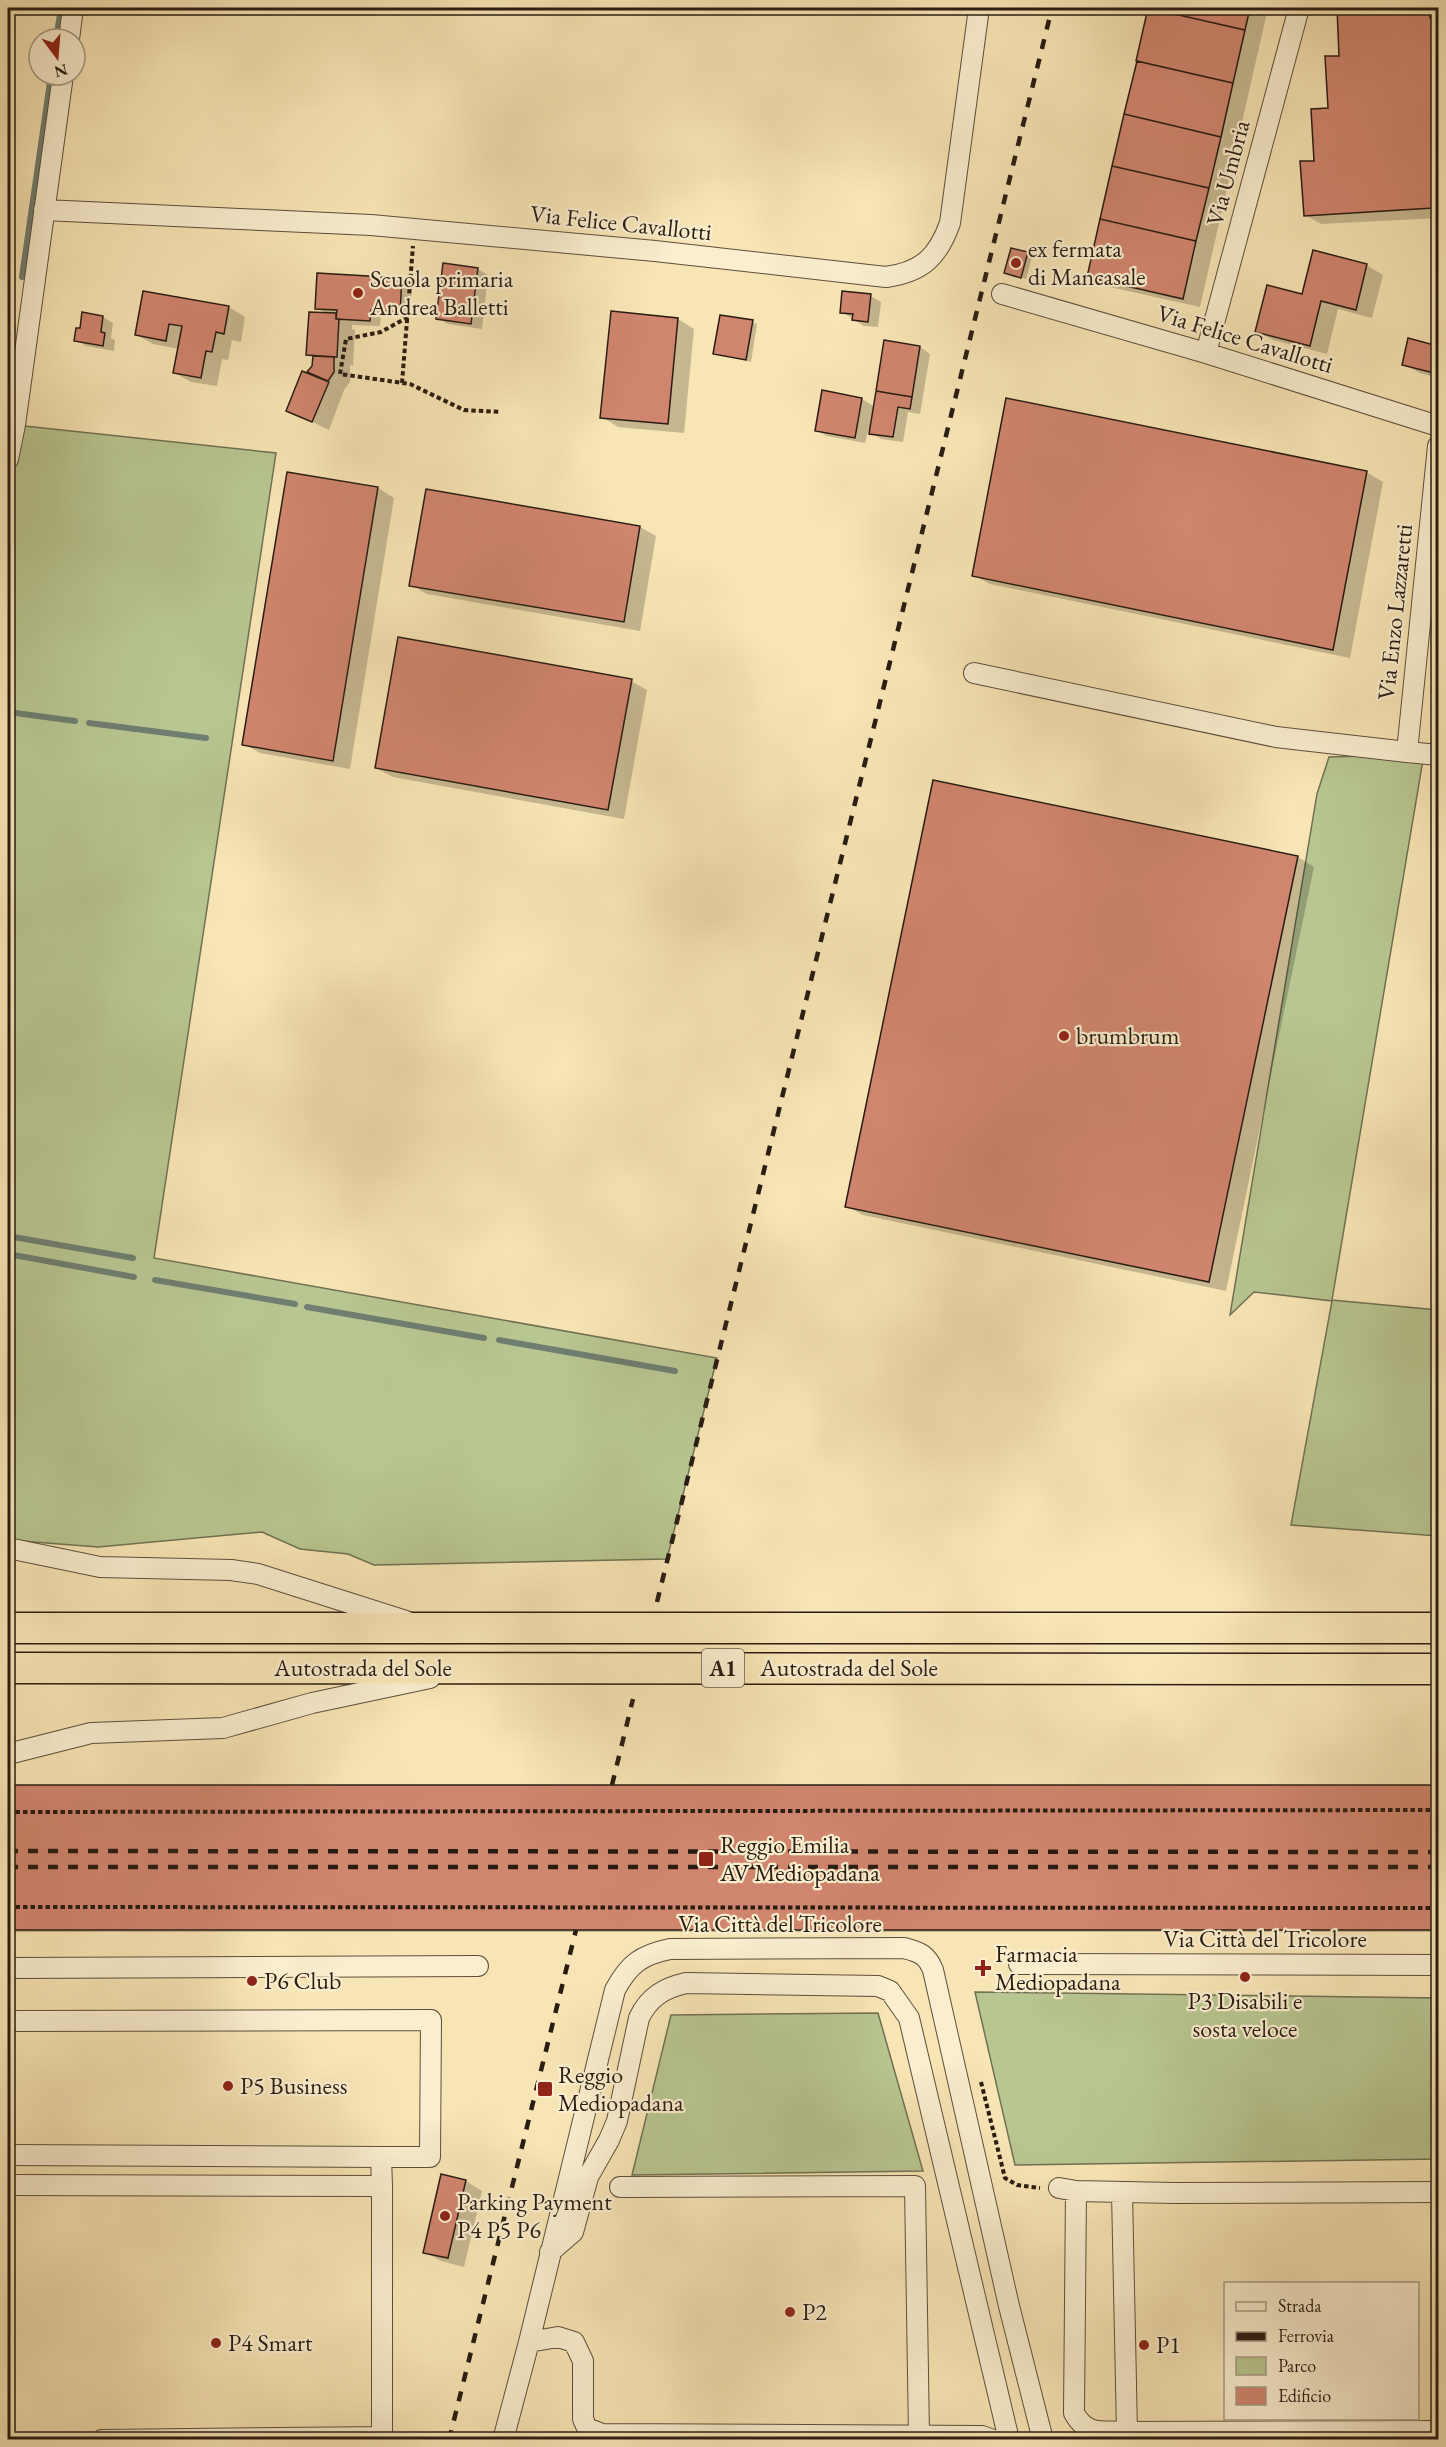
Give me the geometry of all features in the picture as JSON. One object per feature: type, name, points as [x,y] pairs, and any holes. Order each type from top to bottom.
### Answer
[{"type":"highway","name":"Autostrada del Sole","points":[[8,1628],[1438,1628]]},
{"type":"highway","name":"Autostrada del Sole","points":[[8,1668],[1438,1669]]},
{"type":"street","points":[[71,27],[73,8]]},
{"type":"street","name":"Via Felice Cavallotti","points":[[44,210],[414,229],[655,251],[886,277],[914,271],[934,255],[945,239],[950,223],[979,8]]},
{"type":"street","name":"Via Umbria","points":[[1206,353],[1299,8]]},
{"type":"street","points":[[8,459],[15,425],[61,87]]},
{"type":"street","name":"Via Felice Cavallotti","points":[[1002,294],[1206,353],[1438,426]]},
{"type":"street","name":"Via Enzo Lazzaretti","points":[[1407,752],[1438,446]]},
{"type":"street","points":[[975,674],[1276,737],[1438,755]]},
{"type":"street","points":[[8,1548],[100,1567],[231,1570],[258,1575],[428,1628]]},
{"type":"street","points":[[8,1755],[91,1733],[223,1728],[312,1703],[477,1668]]},
{"type":"street","name":"Via Città del Tricolore","points":[[502,2439],[529,2342],[615,1990],[624,1973],[651,1953],[670,1949],[904,1948],[919,1952],[928,1959],[933,1970],[1009,2306],[1043,2439]]},
{"type":"street","name":"Via Città del Tricolore","points":[[1019,1964],[1438,1965]]},
{"type":"street","points":[[8,1968],[478,1966]]},
{"type":"street","points":[[550,2252],[573,2232],[588,2177],[609,2140],[616,2121],[639,2018],[645,2005],[656,1995],[670,1987],[686,1983],[878,1986],[890,1991],[909,2018],[1009,2439]]},
{"type":"street","points":[[8,2021],[431,2020],[430,2157],[8,2155]]},
{"type":"street","points":[[102,2439],[382,2437],[381,2157]]},
{"type":"street","points":[[8,2185],[382,2186]]},
{"type":"street","points":[[620,2187],[915,2186],[919,2436]]},
{"type":"street","points":[[1438,2192],[1122,2192],[1059,2189],[1074,2413],[1079,2423],[1087,2430],[1127,2432],[1438,2431]]},
{"type":"street","points":[[1122,2192],[1127,2432]]},
{"type":"street","points":[[529,2342],[558,2337],[574,2342],[583,2361],[583,2419],[587,2428],[602,2434],[982,2436],[993,2439]]},
{"type":"path","points":[[402,383],[414,229]]},
{"type":"path","points":[[408,317],[381,332],[346,339],[340,374],[410,384],[464,410],[501,412]]},
{"type":"path","points":[[8,1812],[1438,1810]]},
{"type":"path","points":[[8,1907],[756,1911],[1438,1908]]},
{"type":"path","points":[[980,2078],[1005,2178],[1017,2185],[1059,2189]]},
{"type":"green space","points":[[15,425],[276,453],[154,1258],[717,1358],[667,1559],[374,1565],[348,1554],[300,1549],[262,1532],[98,1547],[8,1540],[8,459]]},
{"type":"green space","points":[[1424,754],[1332,1300],[1438,1310],[1438,1536],[1291,1525],[1332,1301],[1254,1292],[1230,1315],[1317,794],[1329,757]]},
{"type":"green space","points":[[975,1992],[1438,1998],[1438,2159],[1015,2165]]},
{"type":"green space","points":[[878,2013],[923,2171],[632,2175],[671,2015]]},
{"type":"building","points":[[1148,8],[1250,8],[1245,30]]},
{"type":"building","points":[[1148,8],[1245,30],[1233,83],[1136,61]]},
{"type":"building","points":[[1337,8],[1430,8],[1430,18],[1438,17],[1438,94],[1434,94],[1434,104],[1438,104],[1438,202],[1433,202],[1433,208],[1304,216],[1300,161],[1314,161],[1311,109],[1328,108],[1325,56],[1339,56]]},
{"type":"building","points":[[1137,61],[1233,83],[1221,137],[1124,114]]},
{"type":"building","points":[[1124,114],[1221,137],[1209,188],[1112,166]]},
{"type":"building","points":[[1112,166],[1209,188],[1196,241],[1100,219]]},
{"type":"building","points":[[1100,219],[1196,241],[1183,299],[1087,277]]},
{"type":"building","name":"ex fermata di Mancasale","points":[[1011,248],[1028,252],[1021,278],[1004,273]]},
{"type":"building","points":[[1313,250],[1367,264],[1356,310],[1321,301],[1310,346],[1255,332],[1267,285],[1302,294]]},
{"type":"building","points":[[443,263],[478,268],[471,324],[436,319]]},
{"type":"building","name":"Scuola primaria Andrea Balletti","points":[[317,273],[402,278],[400,312],[371,310],[370,321],[336,319],[337,310],[315,309]]},
{"type":"building","points":[[143,291],[229,306],[224,334],[216,332],[212,352],[206,351],[201,378],[173,373],[182,326],[169,324],[166,341],[135,335]]},
{"type":"building","points":[[842,291],[871,294],[868,322],[852,320],[853,314],[840,313]]},
{"type":"building","points":[[611,311],[678,318],[668,424],[600,418]]},
{"type":"building","points":[[82,312],[103,316],[101,332],[105,333],[103,346],[74,341],[76,328],[80,328]]},
{"type":"building","points":[[309,312],[336,313],[336,319],[339,319],[337,357],[306,355]]},
{"type":"building","points":[[720,315],[753,320],[746,360],[713,354]]},
{"type":"building","points":[[1408,338],[1438,346],[1438,374],[1402,365]]},
{"type":"building","points":[[884,340],[920,346],[912,397],[876,391]]},
{"type":"building","points":[[313,356],[334,357],[334,372],[328,381],[307,372],[312,366]]},
{"type":"building","points":[[302,371],[329,382],[312,422],[286,411]]},
{"type":"building","points":[[822,390],[862,398],[855,438],[815,431]]},
{"type":"building","points":[[876,391],[912,397],[910,409],[898,407],[893,437],[869,434]]},
{"type":"building","points":[[1006,398],[1367,471],[1333,650],[972,576]]},
{"type":"building","points":[[287,472],[378,487],[333,761],[242,745]]},
{"type":"building","points":[[426,489],[640,526],[624,622],[409,586]]},
{"type":"building","points":[[398,637],[632,679],[608,810],[375,768]]},
{"type":"building","points":[[933,780],[1298,856],[1209,1282],[845,1207]]},
{"type":"building","points":[[8,1785],[1438,1785],[1438,1930],[8,1930]]},
{"type":"building","name":"Parking Payment P4 P5 P6","points":[[441,2174],[466,2180],[448,2258],[423,2253]]},
{"type":"waterway","points":[[58,27],[61,8]]},
{"type":"waterway","points":[[22,277],[49,87]]},
{"type":"waterway","points":[[8,365],[13,328]]},
{"type":"waterway","points":[[8,712],[75,721]]},
{"type":"waterway","points":[[89,723],[206,738]]},
{"type":"waterway","points":[[8,1236],[133,1258]]},
{"type":"waterway","points":[[8,1254],[134,1277]]},
{"type":"waterway","points":[[155,1280],[295,1304]]},
{"type":"waterway","points":[[307,1307],[484,1338]]},
{"type":"waterway","points":[[499,1340],[675,1371]]},
{"type":"railway","points":[[657,1602],[1052,8]]},
{"type":"railway","points":[[612,1785],[633,1699]]},
{"type":"railway","points":[[8,1851],[1438,1852]]},
{"type":"railway","points":[[8,1867],[1438,1867]]},
{"type":"railway","points":[[449,2440],[576,1930]]},
{"type":"place","name":"ex fermata di Mancasale","points":[[1016,263]]},
{"type":"place","name":"Scuola primaria Andrea Balletti","points":[[358,293]]},
{"type":"place","name":"brumbrum","points":[[1064,1036]]},
{"type":"place","name":"Reggio Emilia AV Mediopadana","points":[[706,1859]]},
{"type":"place","name":"Farmacia Mediopadana","points":[[983,1968]]},
{"type":"place","name":"P3 Disabili e sosta veloce","points":[[1245,1977]]},
{"type":"place","name":"P6 Club","points":[[252,1981]]},
{"type":"place","name":"P5 Business","points":[[228,2086]]},
{"type":"place","name":"Reggio Mediopadana","points":[[545,2089]]},
{"type":"place","name":"Parking Payment P4 P5 P6","points":[[445,2216]]},
{"type":"place","name":"P2","points":[[790,2312]]},
{"type":"place","name":"P4 Smart","points":[[216,2343]]},
{"type":"place","name":"P1","points":[[1144,2345]]}]
